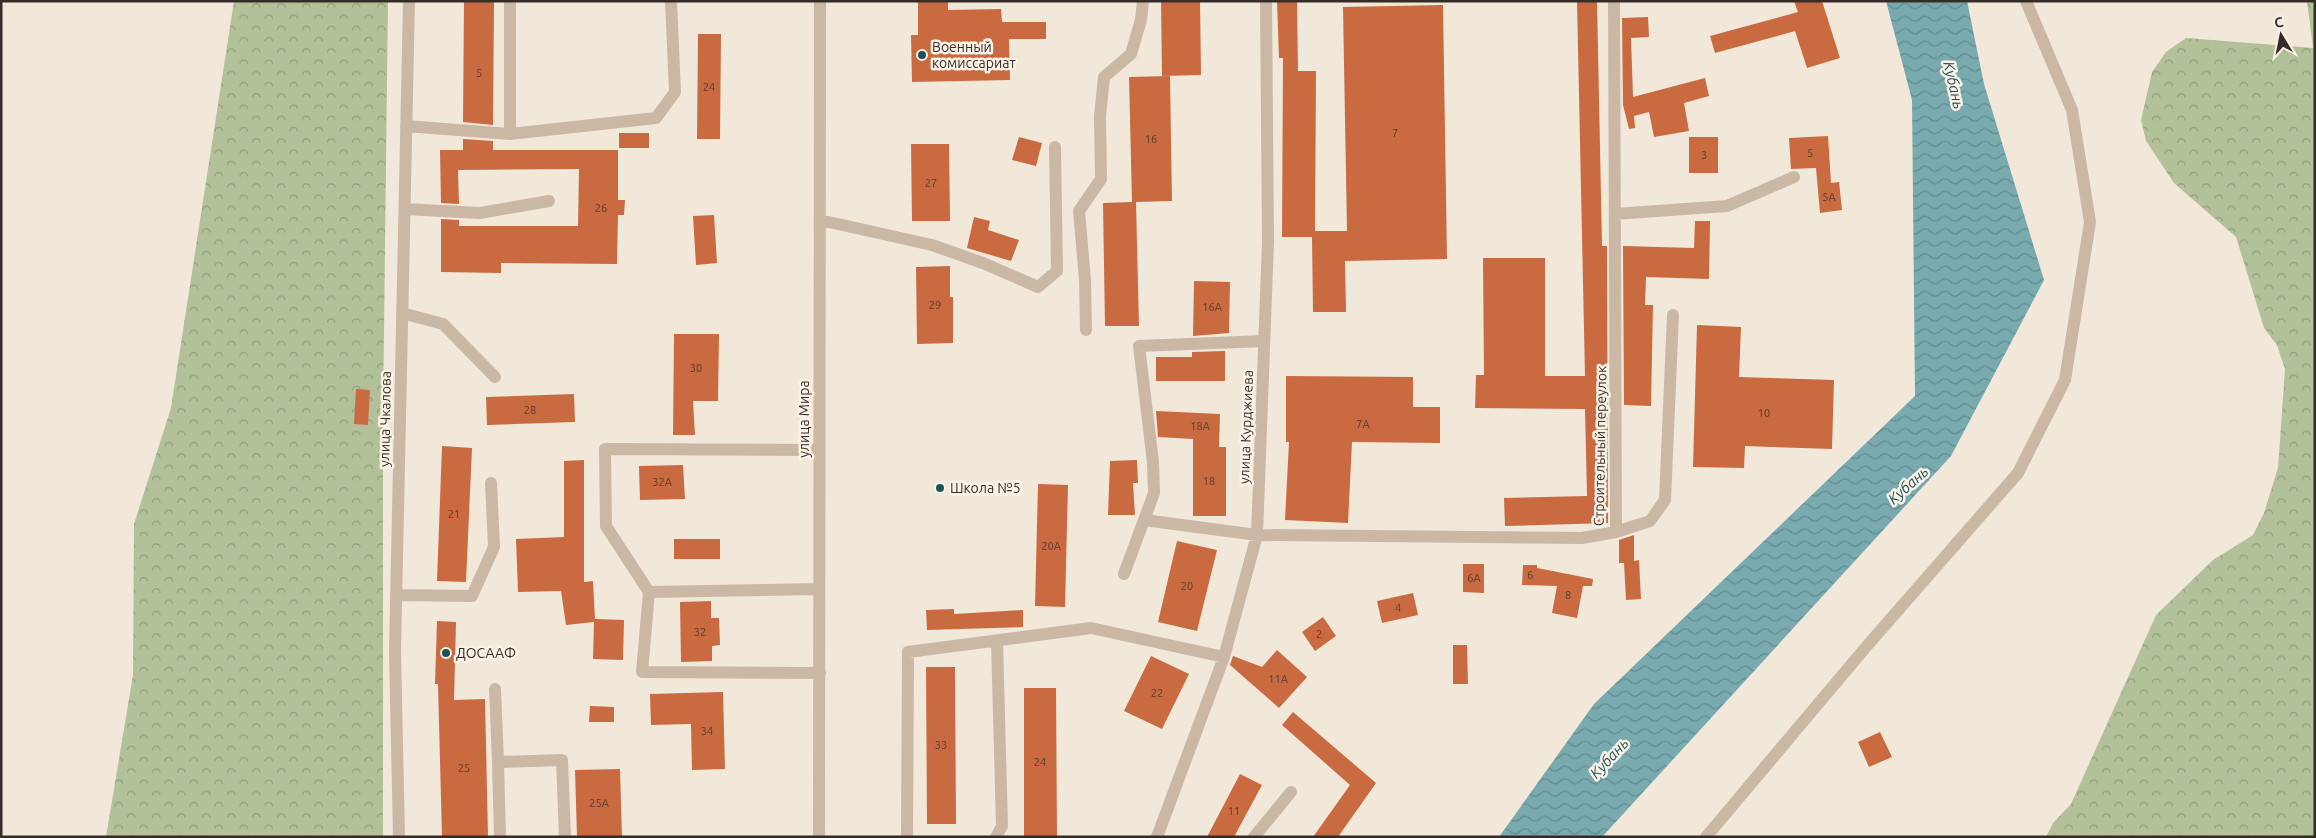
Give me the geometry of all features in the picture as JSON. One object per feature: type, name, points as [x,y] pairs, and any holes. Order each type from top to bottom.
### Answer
[{"type":"street","name":"улица Чкалова","points":[[399,837],[395,651],[409,1]]},
{"type":"street","points":[[510,1],[510,134]]},
{"type":"street","points":[[406,126],[510,134],[656,118],[675,92],[671,1]]},
{"type":"street","name":"улица Мира","points":[[820,1],[820,837]]},
{"type":"street","points":[[1086,330],[1085,280],[1079,211],[1100,179],[1100,116],[1104,77],[1131,54],[1141,20],[1143,1]]},
{"type":"street","name":"улица Курджиева","points":[[1157,837],[1224,657],[1257,535],[1268,242],[1266,1]]},
{"type":"street","name":"Строительный переулок","points":[[1144,520],[1257,535],[1582,538],[1616,532],[1614,1]]},
{"type":"street","points":[[1706,837],[1866,646],[2018,473],[2065,380],[2090,222],[2072,110],[2026,1]]},
{"type":"street","points":[[820,220],[932,245],[983,263],[1038,287],[1057,271],[1055,147]]},
{"type":"street","points":[[1615,214],[1727,206],[1794,177]]},
{"type":"street","points":[[405,209],[480,213],[549,201]]},
{"type":"street","points":[[402,313],[443,324],[495,378]]},
{"type":"street","points":[[1616,532],[1650,521],[1665,500],[1673,315]]},
{"type":"street","points":[[1124,574],[1154,493],[1153,462],[1139,346],[1264,341]]},
{"type":"street","points":[[819,450],[605,450],[606,526],[648,592],[642,672],[820,673]]},
{"type":"street","points":[[396,595],[472,596],[494,547],[491,483]]},
{"type":"street","points":[[648,592],[819,589]]},
{"type":"street","points":[[907,837],[908,652],[1091,628],[1224,657]]},
{"type":"street","points":[[996,837],[1002,826],[997,640]]},
{"type":"street","points":[[495,689],[500,837]]},
{"type":"street","points":[[498,762],[562,760],[565,837]]},
{"type":"street","points":[[1254,837],[1291,792]]},
{"type":"green space","points":[[234,1],[388,1],[383,414],[383,837],[106,837],[133,675],[134,524],[171,408]]},
{"type":"green space","points":[[2307,1],[2315,1],[2315,837],[2046,837],[2053,823],[2071,804],[2156,615],[2213,560],[2253,535],[2264,513],[2278,468],[2285,369],[2277,345],[2264,328],[2236,237],[2174,183],[2146,141],[2141,120],[2152,72],[2166,52],[2186,38],[2313,48]]},
{"type":"water","name":"Кубань","points":[[1886,1],[1967,1],[1984,84],[2044,280],[1951,456],[1602,837],[1499,837],[1594,704],[1915,396],[1912,100]]},
{"type":"building","points":[[464,1],[494,1],[493,125],[463,122]]},
{"type":"building","points":[[918,1],[948,1],[948,10],[1001,9],[1002,22],[1046,22],[1046,39],[1009,39],[1010,80],[912,82],[911,35],[918,35]]},
{"type":"building","points":[[1161,1],[1200,1],[1201,75],[1162,76]]},
{"type":"building","points":[[1277,1],[1297,1],[1298,71],[1316,71],[1315,231],[1347,231],[1343,7],[1443,5],[1447,259],[1345,261],[1346,312],[1313,312],[1312,237],[1282,237],[1283,58],[1279,58]]},
{"type":"building","points":[[1577,1],[1597,1],[1602,246],[1607,246],[1608,523],[1505,526],[1504,498],[1587,496],[1585,409],[1475,408],[1476,375],[1484,375],[1483,258],[1545,258],[1545,376],[1585,376]]},
{"type":"building","points":[[1794,1],[1822,1],[1840,58],[1807,68],[1795,31],[1715,53],[1710,36],[1798,12]]},
{"type":"building","points":[[1648,17],[1649,37],[1631,38],[1633,97],[1705,78],[1709,96],[1684,103],[1689,131],[1654,137],[1649,112],[1634,116],[1635,128],[1629,129],[1623,105],[1622,18]]},
{"type":"building","points":[[698,34],[721,34],[720,139],[697,139]]},
{"type":"building","points":[[1170,76],[1172,201],[1136,202],[1139,326],[1105,326],[1103,203],[1132,202],[1129,77]]},
{"type":"building","points":[[619,133],[649,133],[649,148],[619,148]]},
{"type":"building","points":[[1828,136],[1831,183],[1839,182],[1842,210],[1820,213],[1816,168],[1791,169],[1789,138]]},
{"type":"building","points":[[1019,137],[1042,143],[1036,166],[1012,160]]},
{"type":"building","points":[[1689,137],[1718,137],[1718,173],[1689,173]]},
{"type":"building","points":[[463,139],[493,141],[493,150],[618,150],[618,200],[625,200],[624,215],[618,215],[617,264],[501,263],[501,273],[441,272],[441,219],[459,220],[459,226],[578,226],[579,169],[458,170],[459,204],[441,203],[440,150],[463,150]]},
{"type":"building","points":[[911,144],[949,144],[950,221],[912,221]]},
{"type":"building","points":[[714,215],[717,263],[696,265],[693,216]]},
{"type":"building","points":[[974,217],[990,221],[988,230],[1019,240],[1011,261],[967,248]]},
{"type":"building","points":[[1695,221],[1710,221],[1709,279],[1646,277],[1645,305],[1653,305],[1651,406],[1624,405],[1623,246],[1694,248]]},
{"type":"building","points":[[950,266],[950,297],[953,297],[953,343],[917,344],[916,267]]},
{"type":"building","points":[[1194,281],[1230,282],[1229,333],[1193,336]]},
{"type":"building","points":[[1697,325],[1741,327],[1739,377],[1834,380],[1832,449],[1745,446],[1744,468],[1693,467]]},
{"type":"building","points":[[674,334],[719,334],[718,401],[693,401],[695,435],[673,435]]},
{"type":"building","points":[[1225,351],[1225,381],[1156,381],[1156,357],[1192,357],[1192,352]]},
{"type":"building","points":[[1286,376],[1413,377],[1413,407],[1440,407],[1440,443],[1352,442],[1348,523],[1285,520],[1289,442],[1286,442]]},
{"type":"building","points":[[356,389],[370,390],[368,425],[354,424]]},
{"type":"building","points":[[574,394],[575,422],[487,425],[486,397]]},
{"type":"building","points":[[1156,411],[1220,414],[1219,447],[1226,447],[1226,516],[1193,516],[1193,439],[1158,437]]},
{"type":"building","points":[[442,446],[472,448],[466,582],[437,581]]},
{"type":"building","points":[[584,460],[584,582],[593,581],[595,619],[624,620],[623,660],[593,659],[594,622],[566,625],[561,591],[518,592],[516,539],[564,537],[564,461]]},
{"type":"building","points":[[1137,460],[1138,483],[1133,483],[1135,515],[1108,515],[1110,461]]},
{"type":"building","points":[[683,465],[685,499],[640,500],[639,466]]},
{"type":"building","points":[[1038,484],[1068,485],[1065,607],[1035,606]]},
{"type":"building","points":[[1634,535],[1634,561],[1639,560],[1641,599],[1626,600],[1624,563],[1619,563],[1619,540]]},
{"type":"building","points":[[674,539],[720,539],[720,559],[674,559]]},
{"type":"building","points":[[1177,541],[1217,550],[1197,631],[1158,622]]},
{"type":"building","points":[[1463,564],[1484,564],[1484,593],[1463,592]]},
{"type":"building","points":[[1523,565],[1537,565],[1537,568],[1593,579],[1592,586],[1583,586],[1577,618],[1552,613],[1557,586],[1522,585]]},
{"type":"building","points":[[1413,593],[1418,615],[1382,623],[1377,601]]},
{"type":"building","points":[[711,601],[711,618],[719,618],[720,645],[712,646],[712,661],[681,662],[680,602]]},
{"type":"building","points":[[954,609],[954,614],[1023,610],[1023,627],[927,630],[926,610]]},
{"type":"building","points":[[1323,617],[1336,636],[1315,651],[1302,632]]},
{"type":"building","points":[[437,621],[456,622],[454,700],[485,699],[488,837],[442,837],[438,684],[435,684]]},
{"type":"building","points":[[1453,645],[1467,645],[1468,684],[1453,684]]},
{"type":"building","points":[[1277,650],[1307,677],[1279,708],[1230,665],[1233,656],[1262,667]]},
{"type":"building","points":[[1151,656],[1189,674],[1162,729],[1124,711]]},
{"type":"building","points":[[926,667],[955,667],[956,824],[927,824]]},
{"type":"building","points":[[1024,688],[1056,688],[1057,837],[1024,837]]},
{"type":"building","points":[[723,692],[725,769],[692,770],[691,724],[651,725],[650,694]]},
{"type":"building","points":[[590,706],[614,707],[614,722],[589,722]]},
{"type":"building","points":[[1293,712],[1376,783],[1338,837],[1313,837],[1350,785],[1282,725]]},
{"type":"building","points":[[1880,732],[1892,757],[1869,767],[1858,742]]},
{"type":"building","points":[[620,769],[622,837],[577,837],[575,770]]},
{"type":"building","points":[[1240,774],[1262,785],[1234,837],[1207,837]]},
{"type":"place","name":"Военный комиссариат","points":[[922,55]]},
{"type":"place","name":"Школа №5","points":[[940,488]]},
{"type":"place","name":"ДОСААФ","points":[[446,653]]}]
